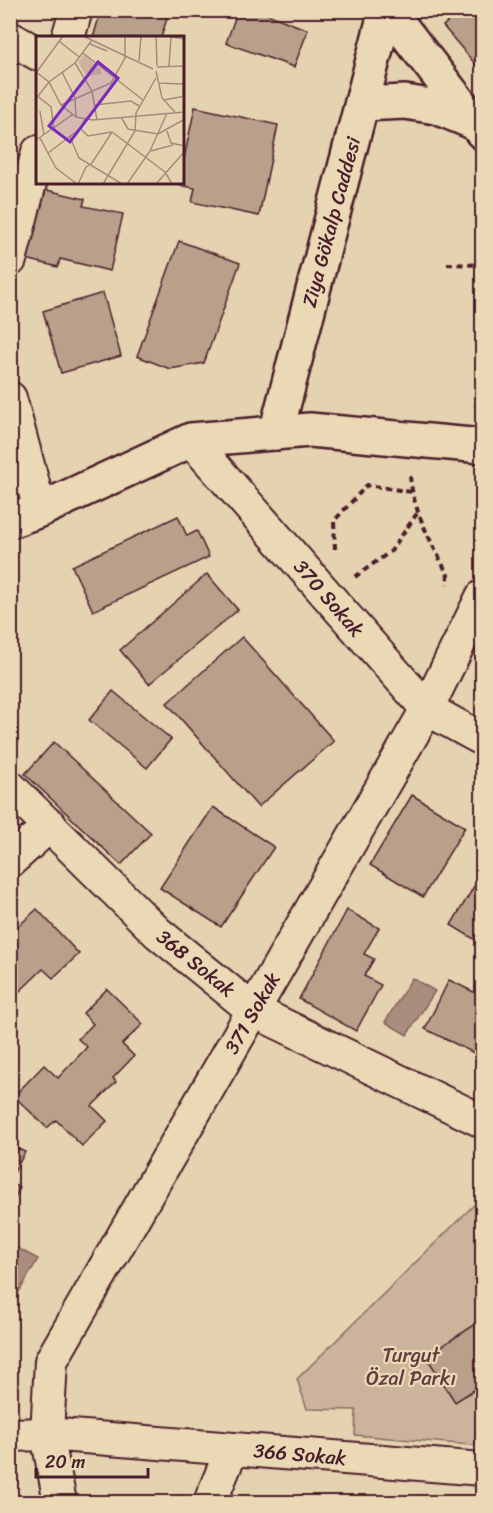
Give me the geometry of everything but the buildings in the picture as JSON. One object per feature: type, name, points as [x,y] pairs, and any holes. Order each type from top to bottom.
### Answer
[{"type":"street","points":[[69,36],[76,10]]},
{"type":"street","points":[[387,10],[479,127]]},
{"type":"street","name":"Ziya Gökalp Caddesi","points":[[276,433],[387,10]]},
{"type":"street","points":[[10,38],[36,53]]},
{"type":"street","points":[[362,104],[405,102],[436,107],[479,127]]},
{"type":"street","points":[[10,260],[36,160]]},
{"type":"street","points":[[10,398],[25,516],[191,440],[310,430],[483,446]]},
{"type":"street","name":"370 Sokak","points":[[191,440],[427,709],[483,739]]},
{"type":"street","name":"371 Sokak","points":[[60,1503],[47,1434],[51,1361],[427,709],[483,597]]},
{"type":"street","name":"368 Sokak","points":[[10,787],[158,933],[254,1011],[483,1121]]},
{"type":"street","points":[[10,861],[50,825]]},
{"type":"street","name":"366 Sokak","points":[[10,1435],[47,1434],[483,1469]]},
{"type":"street","points":[[210,1503],[232,1449]]},
{"type":"path","points":[[447,264],[483,265]]},
{"type":"path","points":[[408,440],[412,492],[423,525],[448,575],[447,585]]},
{"type":"path","points":[[335,554],[334,520],[367,485],[412,492]]},
{"type":"path","points":[[327,596],[391,551],[418,511]]},
{"type":"green space","name":"Turgut Özal Parkı","points":[[482,1197],[482,1446],[355,1435],[356,1410],[307,1409],[297,1379]]},
{"type":"shaded area","points":[[412,978],[435,991],[407,1035],[385,1022]]},
{"type":"shaded area","points":[[15,1247],[38,1259],[12,1304],[10,1303],[11,1254]]}]
